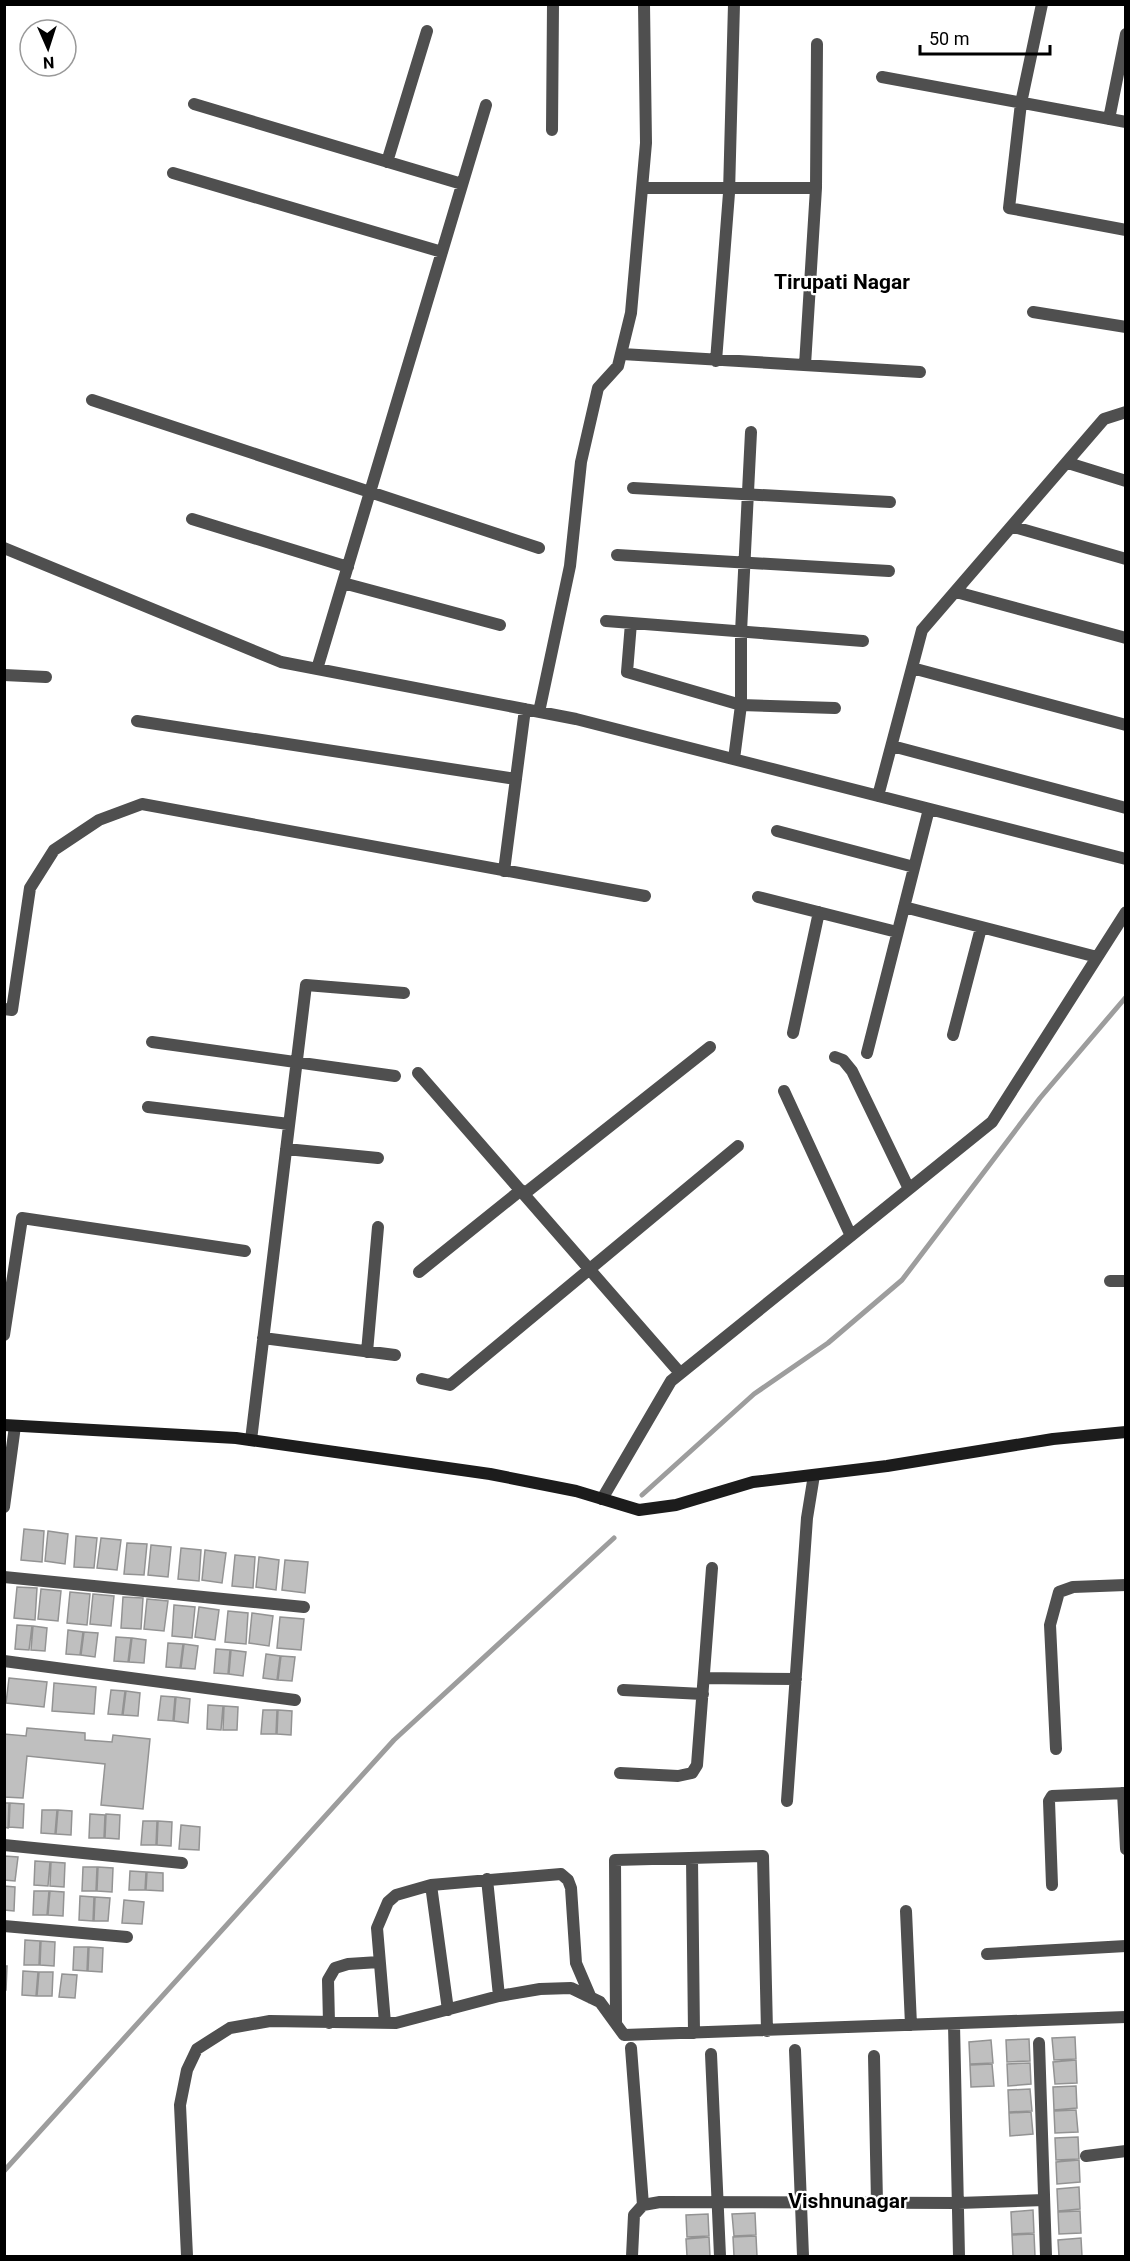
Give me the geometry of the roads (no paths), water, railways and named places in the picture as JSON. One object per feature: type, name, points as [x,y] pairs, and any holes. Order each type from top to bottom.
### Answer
[{"type":"street","points":[[552,130],[553,4]]},
{"type":"street","points":[[539,712],[570,566],[573,516],[598,388],[618,366],[631,313],[646,143],[644,4]]},
{"type":"street","points":[[716,360],[729,188],[734,4]]},
{"type":"street","points":[[1042,4],[1021,103],[1008,208],[1125,230]]},
{"type":"street","points":[[387,162],[428,31]]},
{"type":"street","points":[[1109,119],[1125,34]]},
{"type":"street","points":[[805,365],[816,188],[817,44]]},
{"type":"street","points":[[882,77],[1125,122]]},
{"type":"street","points":[[194,104],[462,184]]},
{"type":"street","points":[[317,669],[486,105]]},
{"type":"street","points":[[173,173],[442,252]]},
{"type":"street","points":[[643,188],[816,188]]},
{"type":"street","points":[[1033,312],[1125,327]]},
{"type":"street","points":[[622,354],[920,372]]},
{"type":"street","points":[[92,400],[539,548]]},
{"type":"street","points":[[878,796],[922,630],[1104,419],[1125,412]]},
{"type":"street","points":[[734,759],[741,705],[741,632],[751,432]]},
{"type":"street","points":[[1068,463],[1125,481]]},
{"type":"street","points":[[633,488],[890,502]]},
{"type":"street","points":[[192,519],[348,567]]},
{"type":"street","points":[[1014,526],[1125,559]]},
{"type":"street","points":[[4,548],[281,662],[539,712],[734,759],[1125,859]]},
{"type":"street","points":[[617,555],[889,571]]},
{"type":"street","points":[[343,583],[500,625]]},
{"type":"street","points":[[956,592],[1125,638]]},
{"type":"street","points":[[606,621],[863,641]]},
{"type":"street","points":[[631,623],[627,672],[741,705],[835,708]]},
{"type":"street","points":[[912,668],[1125,725]]},
{"type":"street","points":[[4,675],[46,677]]},
{"type":"street","points":[[504,871],[525,709]]},
{"type":"street","points":[[137,721],[516,779]]},
{"type":"street","points":[[892,746],[1125,808]]},
{"type":"street","points":[[4,1009],[12,1010],[30,888],[54,850],[99,820],[142,804],[645,896]]},
{"type":"street","points":[[867,1053],[929,809]]},
{"type":"street","points":[[777,831],[914,867]]},
{"type":"street","points":[[758,897],[897,932]]},
{"type":"street","points":[[904,907],[1097,957]]},
{"type":"street","points":[[793,1033],[819,912]]},
{"type":"street","points":[[602,1499],[670,1381],[992,1122],[1125,912]]},
{"type":"street","points":[[953,1035],[981,928]]},
{"type":"street","points":[[250,1440],[306,985],[404,993]]},
{"type":"street","points":[[152,1042],[395,1076]]},
{"type":"street","points":[[419,1272],[710,1047]]},
{"type":"street","points":[[835,1057],[843,1060],[852,1071],[909,1189]]},
{"type":"street","points":[[418,1073],[680,1373]]},
{"type":"street","points":[[784,1091],[850,1236]]},
{"type":"street","points":[[148,1107],[289,1124]]},
{"type":"street","points":[[422,1379],[450,1386],[738,1146]]},
{"type":"street","points":[[286,1149],[378,1158]]},
{"type":"street","points":[[5,1334],[22,1218],[245,1251]]},
{"type":"street","points":[[367,1352],[378,1227]]},
{"type":"street","points":[[1110,1281],[1125,1281]]},
{"type":"street","points":[[263,1338],[395,1355]]},
{"type":"street","points":[[4,1507],[10,1425],[250,1440],[490,1474],[602,1499],[639,1510],[676,1505],[753,1482],[1053,1439],[1125,1432]]},
{"type":"street","points":[[787,1802],[807,1518],[814,1475]]},
{"type":"street","points":[[620,1773],[678,1776],[692,1773],[697,1765],[712,1568]]},
{"type":"street","points":[[4,1577],[304,1607]]},
{"type":"street","points":[[1056,1749],[1050,1625],[1059,1592],[1073,1587],[1125,1585]]},
{"type":"street","points":[[4,1661],[295,1700]]},
{"type":"street","points":[[704,1677],[796,1679]]},
{"type":"street","points":[[623,1690],[703,1694]]},
{"type":"street","points":[[1052,1885],[1049,1801],[1052,1796],[1124,1792],[1125,1849]]},
{"type":"street","points":[[4,1845],[182,1863]]},
{"type":"street","points":[[616,2022],[615,1860],[763,1856],[767,2031]]},
{"type":"street","points":[[692,1858],[694,2033]]},
{"type":"street","points":[[385,2023],[377,1928],[388,1902],[409,1889],[431,1885],[550,1873],[561,1874],[568,1880],[571,1888],[576,1964],[591,1998]]},
{"type":"street","points":[[487,1879],[500,1996]]},
{"type":"street","points":[[431,1885],[448,2010]]},
{"type":"street","points":[[906,1911],[910,2025]]},
{"type":"street","points":[[4,1926],[127,1937]]},
{"type":"street","points":[[987,1954],[1125,1946]]},
{"type":"street","points":[[329,2023],[328,1980],[335,1968],[348,1964],[379,1962]]},
{"type":"street","points":[[187,2256],[180,2105],[187,2070],[197,2049],[230,2028],[270,2021],[396,2023],[500,1996],[540,1989],[571,1988],[600,2002],[624,2035],[1125,2017]]},
{"type":"street","points":[[954,2024],[959,2256]]},
{"type":"street","points":[[1040,2043],[1046,2256]]},
{"type":"street","points":[[631,2048],[644,2205]]},
{"type":"street","points":[[795,2050],[802,2256]]},
{"type":"street","points":[[711,2054],[720,2256]]},
{"type":"street","points":[[874,2056],[877,2203]]},
{"type":"street","points":[[1086,2156],[1125,2151]]},
{"type":"street","points":[[633,2256],[634,2215],[644,2205],[660,2202],[801,2204],[1044,2200]]},
{"type":"waterway","points":[[642,1495],[754,1394],[828,1343],[902,1280],[1040,1098],[1126,997]]},
{"type":"waterway","points":[[4,2171],[394,1740],[614,1538]]},
{"type":"district","name":"Tirupati Nagar","points":[[842,282]]},
{"type":"district","name":"Vishnunagar","points":[[848,2201]]}]
